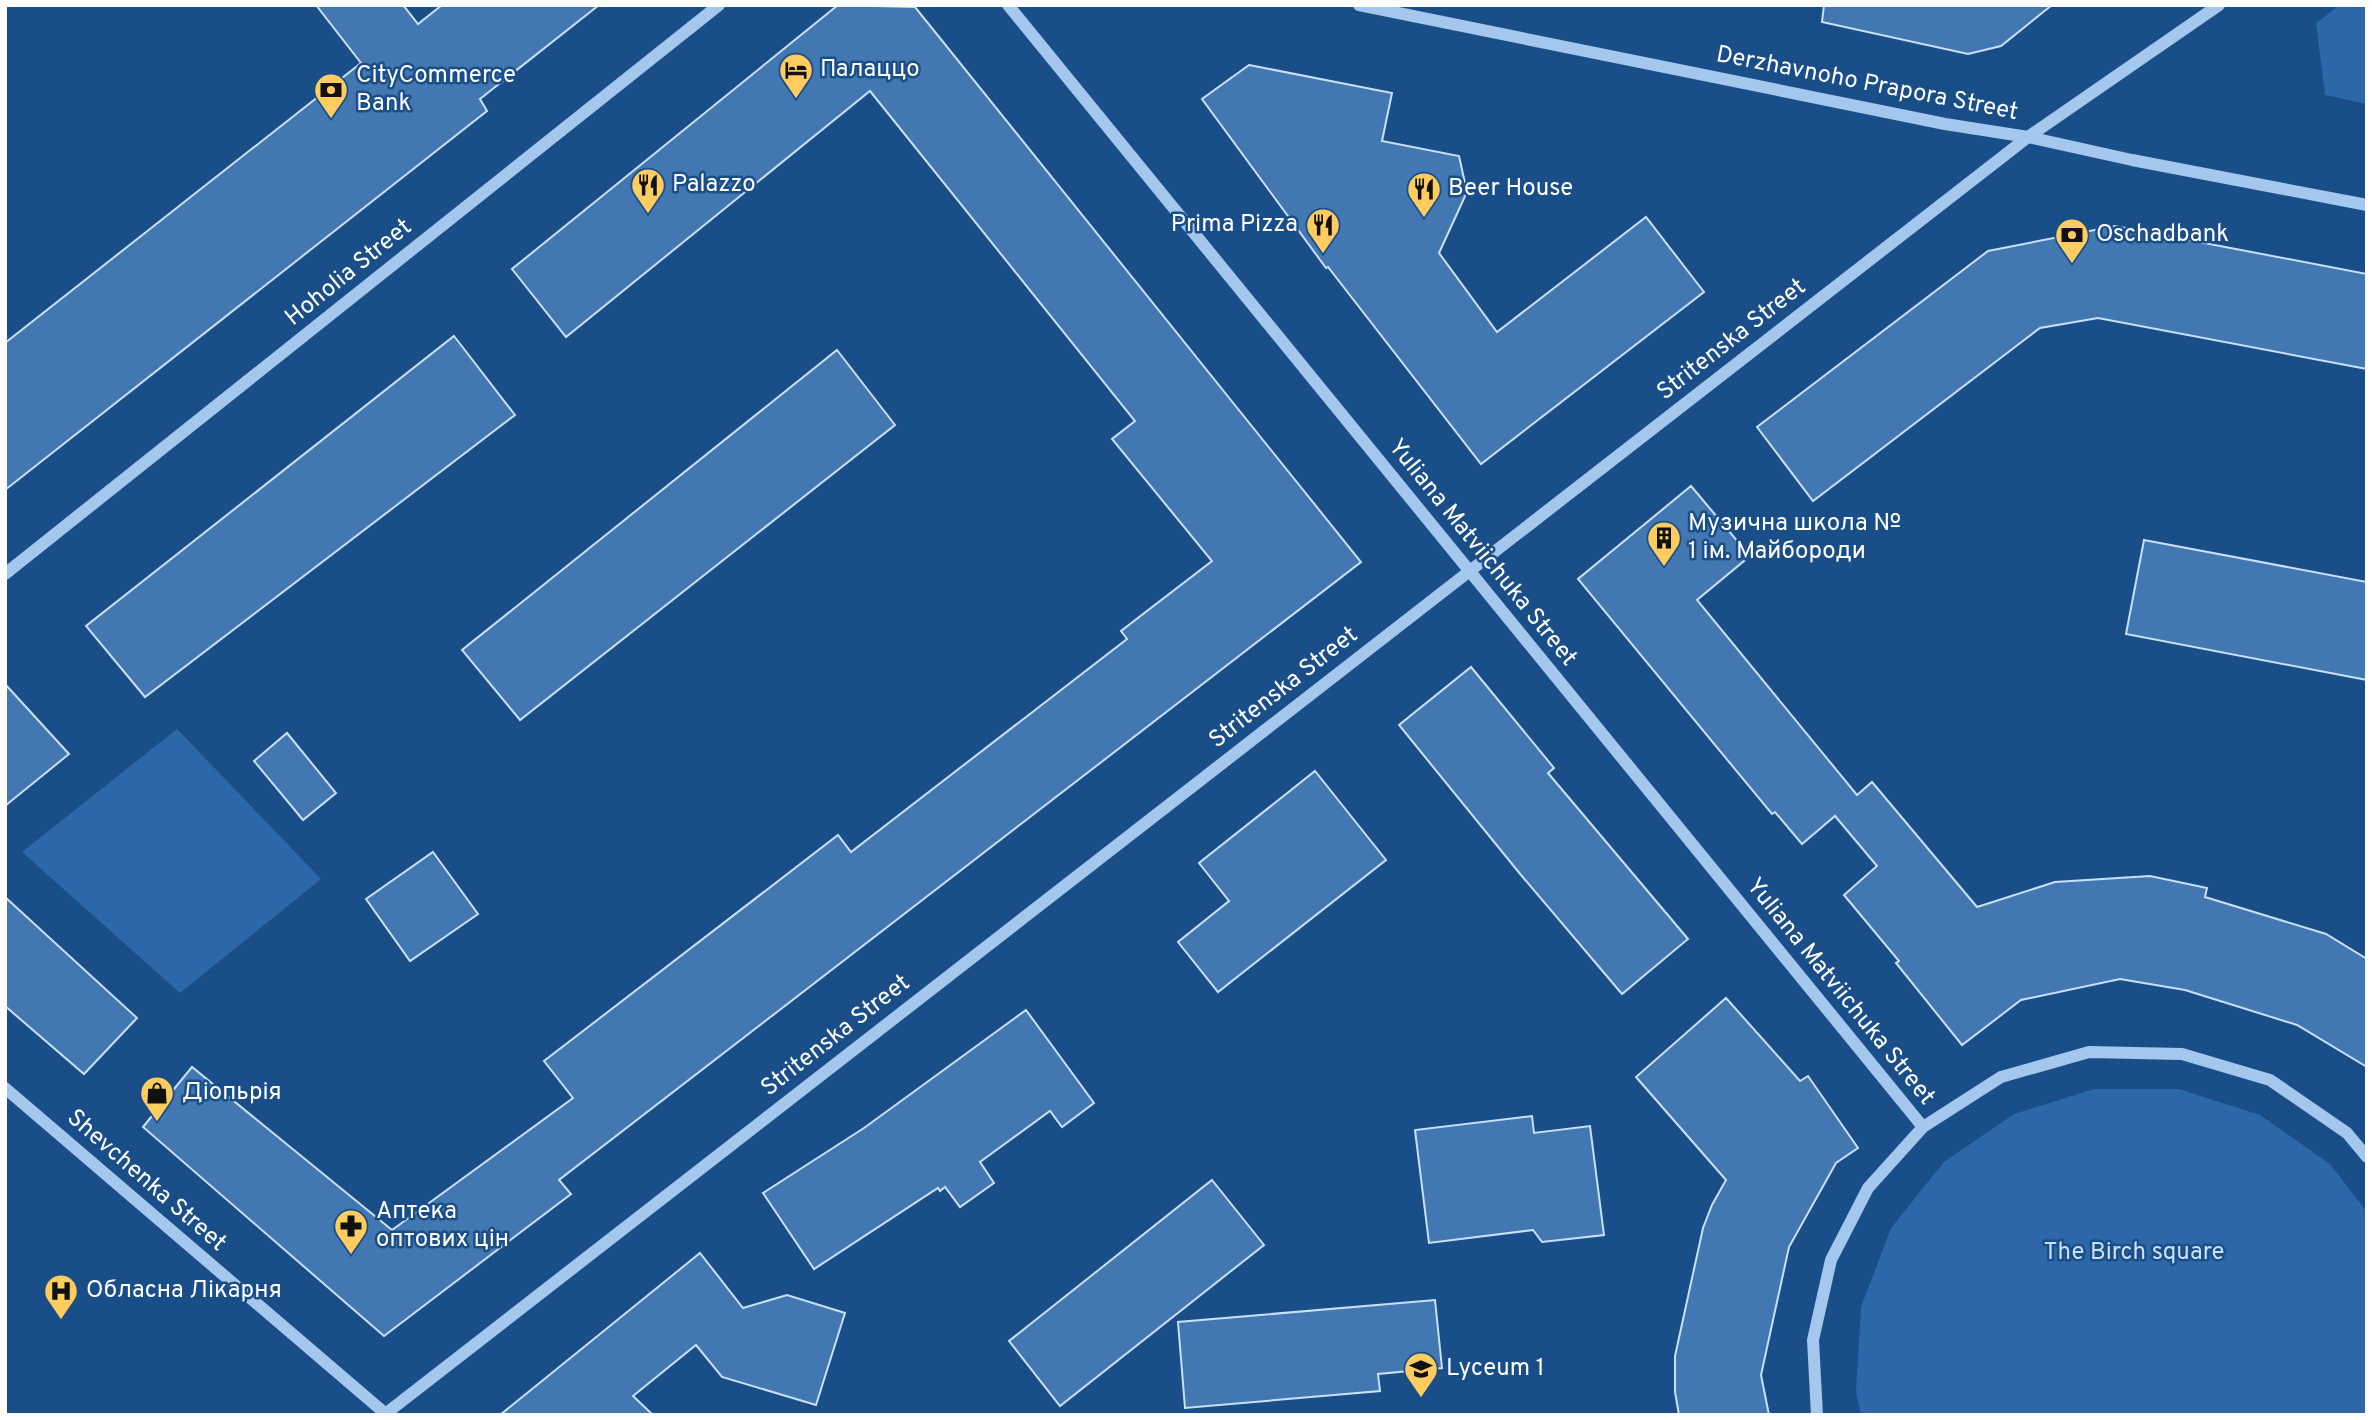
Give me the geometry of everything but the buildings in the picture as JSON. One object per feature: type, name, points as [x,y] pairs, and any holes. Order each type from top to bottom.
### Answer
[{"type":"street","name":"Hoholia Street","points":[[5,574],[719,5]]},
{"type":"street","name":"Yuliana Matviichuka Street","points":[[1008,5],[1923,1127]]},
{"type":"street","name":"Derzhavnoho Prapora Street","points":[[1359,5],[1945,124],[2028,137],[2367,205]]},
{"type":"street","name":"Stritenska Street","points":[[385,1414],[2028,137],[2219,5]]},
{"type":"street","name":"Yuliana Matviichuka Street","points":[[1817,1415],[1814,1340],[1831,1261],[1868,1188],[1923,1127],[2001,1077],[2090,1052],[2182,1054],[2270,1080],[2347,1133],[2367,1157]]},
{"type":"street","name":"Shevchenka Street","points":[[5,1088],[385,1414]]},
{"type":"green space","points":[[2340,5],[2367,5],[2367,104],[2325,95],[2316,23]]},
{"type":"green space","points":[[177,729],[321,879],[180,993],[22,852]]},
{"type":"green space","name":"The Birch square","points":[[2094,1089],[2179,1089],[2260,1115],[2330,1164],[2367,1212],[2367,1415],[1861,1415],[1856,1392],[1861,1307],[1891,1228],[1944,1162],[2014,1114]]},
{"type":"place","name":"Палаццо","points":[[796,100]]},
{"type":"place","name":"CityCommerce Bank","points":[[331,120]]},
{"type":"place","name":"Palazzo","points":[[648,215]]},
{"type":"place","name":"Beer House","points":[[1424,219]]},
{"type":"place","name":"Prima Pizza","points":[[1323,255]]},
{"type":"place","name":"Oschadbank","points":[[2072,265]]},
{"type":"place","name":"Музична школа № 1 ім. Майбороди","points":[[1664,568]]},
{"type":"place","name":"Діопьрія","points":[[157,1123]]},
{"type":"place","name":"Аптека оптових цін","points":[[351,1256]]},
{"type":"place","name":"Обласна Лікарня","points":[[61,1321]]},
{"type":"place","name":"Lyceum 1","points":[[1421,1399]]}]
